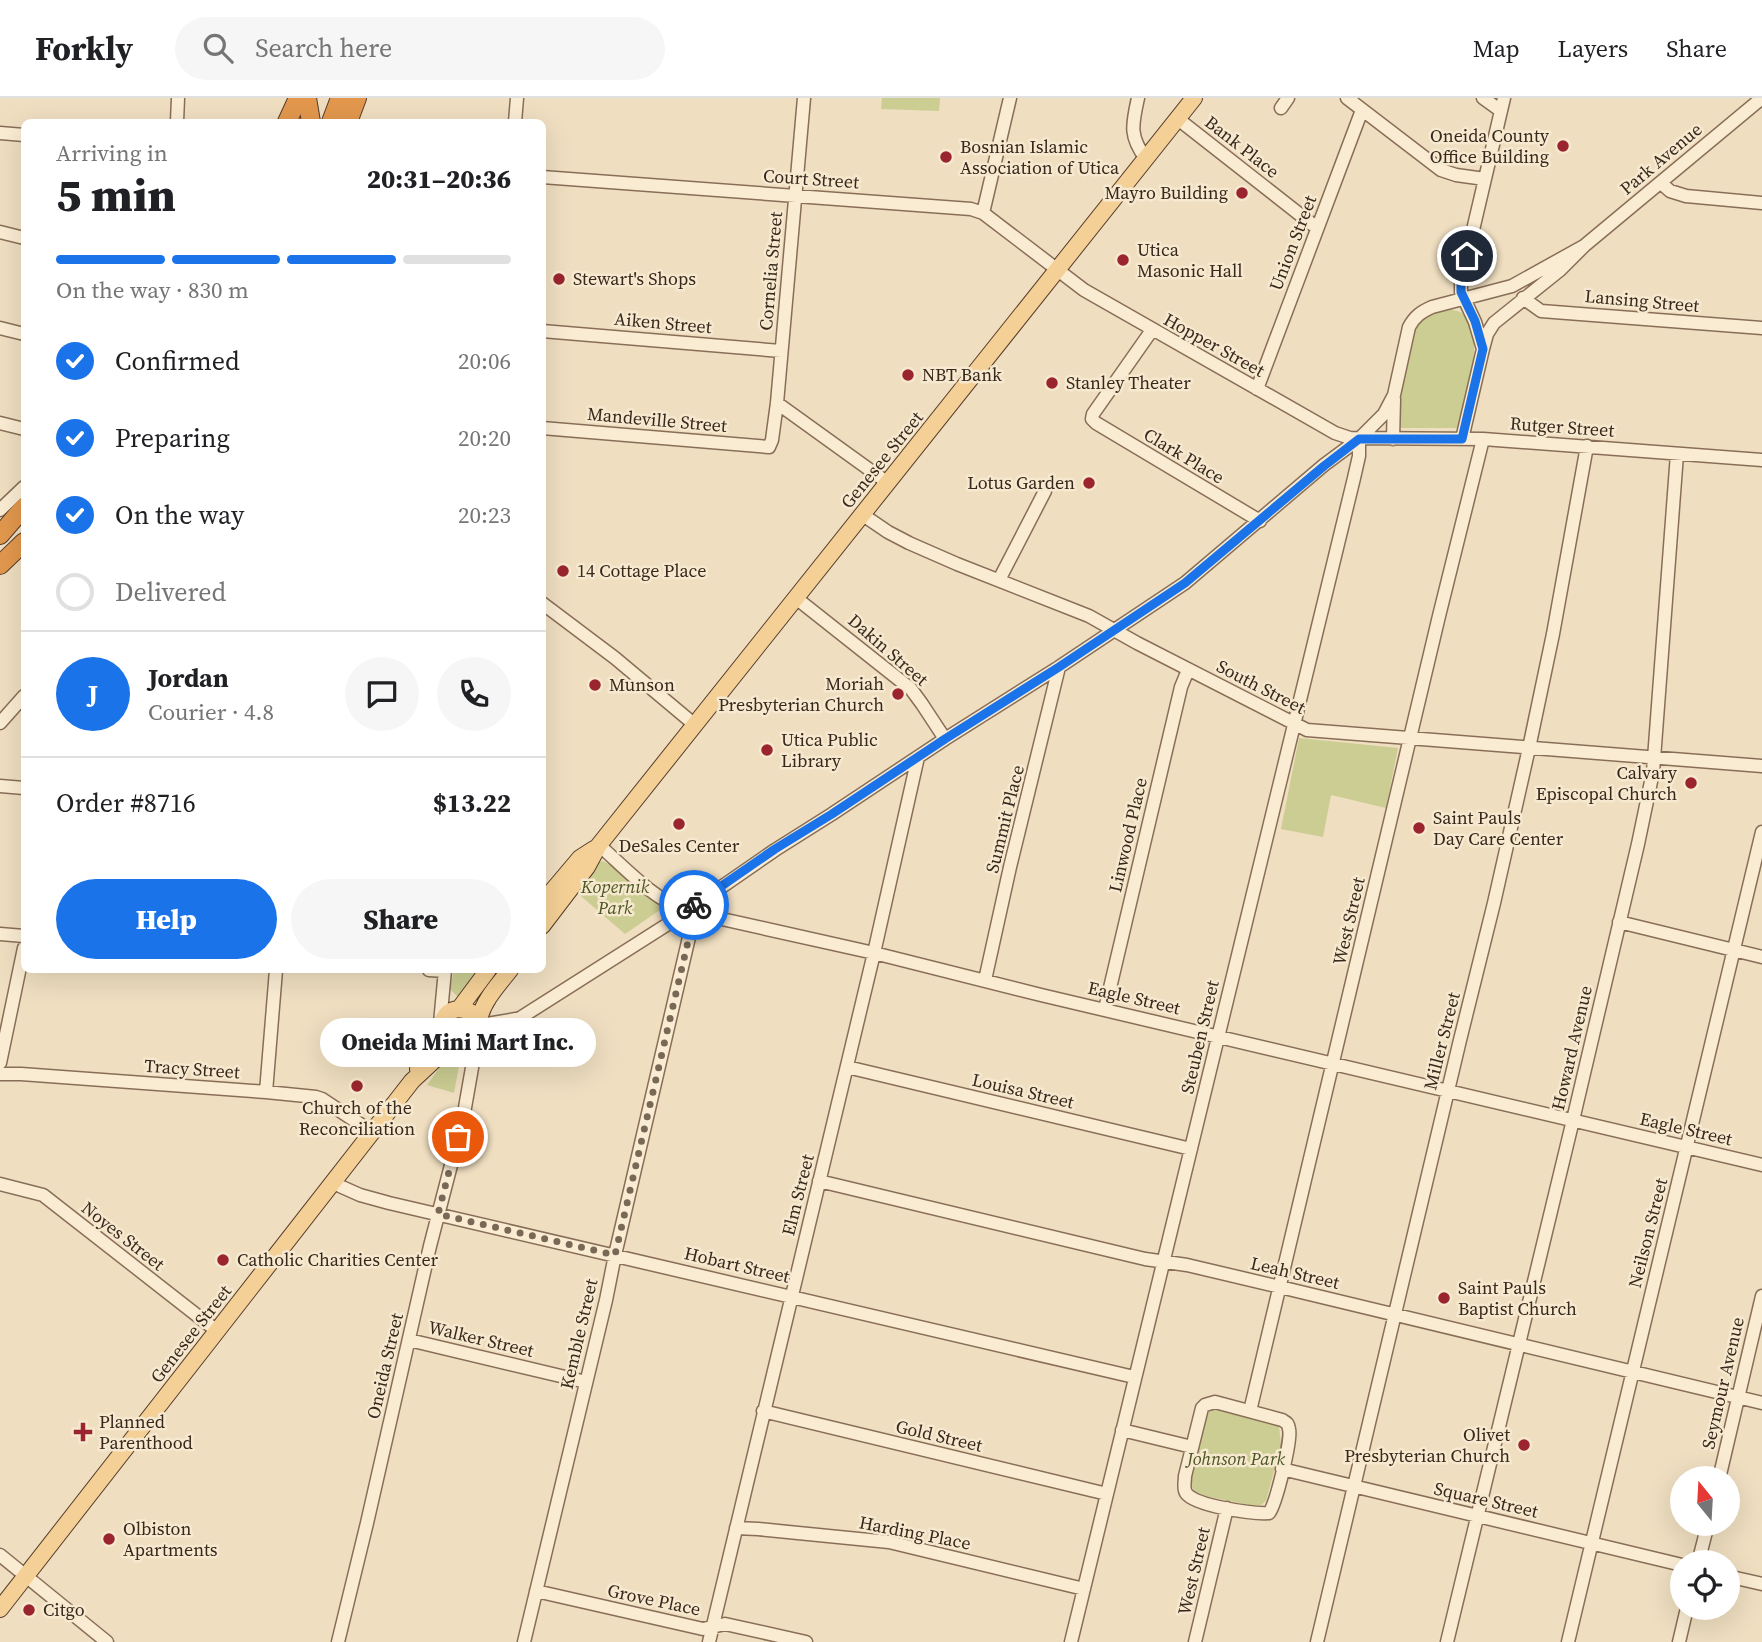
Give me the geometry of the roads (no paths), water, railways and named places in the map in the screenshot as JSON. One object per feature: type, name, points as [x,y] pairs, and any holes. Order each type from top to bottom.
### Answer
[{"type":"highway","points":[[288,119],[298,98]]},
{"type":"highway","points":[[307,98],[310,119]]},
{"type":"highway","points":[[334,119],[350,100]]},
{"type":"highway","points":[[348,119],[350,100]]},
{"type":"highway","points":[[0,536],[21,512]]},
{"type":"highway","points":[[0,546],[21,525]]},
{"type":"highway","points":[[0,565],[21,545]]},
{"type":"main road","name":"Genesee Street","points":[[546,921],[587,867],[599,845],[1194,98]]},
{"type":"main road","name":"Genesee Street","points":[[546,898],[580,858],[599,845]]},
{"type":"main road","points":[[486,973],[458,1009],[443,1017],[439,1027],[442,1043],[453,1051],[466,1051],[477,1044],[481,1037],[481,1011],[508,973]]},
{"type":"main road","points":[[458,1009],[471,1012],[480,1023]]},
{"type":"main road","name":"Genesee Street","points":[[412,1081],[439,1027]]},
{"type":"main road","name":"Genesee Street","points":[[0,1609],[412,1081],[442,1054],[453,1051]]},
{"type":"street","points":[[177,119],[178,98]]},
{"type":"street","points":[[515,119],[517,98]]},
{"type":"street","name":"Cornelia Street","points":[[769,447],[777,403],[804,98]]},
{"type":"street","points":[[983,213],[1010,98]]},
{"type":"street","points":[[1138,98],[1132,124],[1133,135],[1146,159]]},
{"type":"street","points":[[1347,98],[1441,170],[1485,179]]},
{"type":"street","points":[[1483,98],[1502,105],[1461,281],[1461,292],[1475,321],[1483,349]]},
{"type":"street","name":"Park Avenue","points":[[1462,439],[1483,349],[1494,323],[1762,98]]},
{"type":"street","name":"Union Street","points":[[1257,389],[1362,110]]},
{"type":"street","name":"Bank Place","points":[[1178,119],[1317,228]]},
{"type":"street","points":[[0,133],[21,135]]},
{"type":"street","name":"Court Street","points":[[546,177],[971,209],[983,213],[1058,270]]},
{"type":"street","points":[[1661,183],[1670,191],[1686,196],[1762,203]]},
{"type":"street","points":[[0,232],[21,237]]},
{"type":"street","name":"Park Avenue","points":[[1394,395],[1409,327],[1420,313],[1432,307],[1512,286],[1584,246]]},
{"type":"street","name":"Hopper Street","points":[[1058,270],[1084,290],[1335,433],[1359,439]]},
{"type":"street","name":"Lansing Street","points":[[1523,298],[1541,311],[1762,328]]},
{"type":"street","points":[[0,328],[21,333]]},
{"type":"street","name":"Clark Place","points":[[1152,330],[1093,414],[1093,419],[1260,520]]},
{"type":"street","name":"Aiken Street","points":[[546,331],[781,351]]},
{"type":"street","points":[[477,1044],[507,1030],[520,1018],[686,911],[775,849],[1185,583],[1359,439],[1384,414],[1394,395]]},
{"type":"street","points":[[1393,439],[1394,395]]},
{"type":"street","points":[[777,403],[888,483]]},
{"type":"street","points":[[0,423],[21,428]]},
{"type":"street","name":"Mandeville Street","points":[[546,428],[769,447]]},
{"type":"street","name":"Rutger Street","points":[[1359,439],[1483,439],[1762,460]]},
{"type":"street","name":"Steuben Street","points":[[1071,1642],[1354,478],[1359,456],[1359,439]]},
{"type":"street","name":"West Street","points":[[1250,1411],[1483,439]]},
{"type":"street","name":"Miller Street","points":[[1317,1642],[1529,748],[1587,446]]},
{"type":"street","name":"Howard Avenue","points":[[1447,1642],[1573,1120],[1653,772],[1677,454]]},
{"type":"street","points":[[0,510],[21,489]]},
{"type":"street","points":[[999,580],[1045,491]]},
{"type":"street","name":"South Street","points":[[863,515],[909,543],[1089,616],[1307,730],[1762,766]]},
{"type":"street","name":"Dakin Street","points":[[796,598],[911,690],[945,739]]},
{"type":"street","points":[[546,606],[615,658],[695,725]]},
{"type":"street","name":"Summit Place","points":[[985,981],[1059,667]]},
{"type":"street","name":"Linwood Place","points":[[1104,1009],[1181,687],[1188,670]]},
{"type":"street","points":[[0,723],[21,699]]},
{"type":"street","name":"Elm Street","points":[[709,1642],[874,953],[918,757]]},
{"type":"street","points":[[0,786],[21,788]]},
{"type":"street","name":"Neilson Street","points":[[1568,1642],[1762,832]]},
{"type":"street","name":"Eagle Street","points":[[599,845],[665,901],[686,911],[874,953],[1762,1165]]},
{"type":"street","name":"Kemble Street","points":[[524,1642],[690,933],[686,911]]},
{"type":"street","points":[[1619,922],[1762,957]]},
{"type":"street","points":[[0,934],[21,936]]},
{"type":"street","points":[[0,1063],[21,962]]},
{"type":"street","points":[[266,1092],[276,973]]},
{"type":"street","points":[[439,1027],[445,973]]},
{"type":"street","points":[[442,992],[449,1006],[458,1009]]},
{"type":"street","points":[[480,1023],[520,1018]]},
{"type":"street","name":"Oneida Street","points":[[338,1642],[467,1098],[477,1044]]},
{"type":"street","name":"Oneida Street","points":[[453,1051],[463,1059],[467,1098]]},
{"type":"street","name":"Louisa Street","points":[[847,1067],[1191,1149]]},
{"type":"street","name":"Tracy Street","points":[[0,1074],[266,1092],[322,1099],[372,1132]]},
{"type":"street","name":"Leah Street","points":[[819,1181],[1145,1259],[1187,1265],[1762,1403]]},
{"type":"street","name":"Hobart Street","points":[[333,1183],[360,1195],[438,1214],[1134,1377]]},
{"type":"street","name":"Noyes Street","points":[[0,1184],[43,1195],[218,1331]]},
{"type":"street","name":"Seymour Avenue","points":[[1721,1466],[1762,1296]]},
{"type":"street","name":"Walker Street","points":[[409,1340],[586,1382]]},
{"type":"street","points":[[1215,1402],[1250,1411],[1283,1420],[1289,1425],[1283,1469],[1273,1507],[1269,1513],[1259,1513],[1193,1499],[1186,1493],[1185,1476],[1202,1408],[1215,1402]]},
{"type":"street","name":"Gold Street","points":[[763,1411],[1107,1494]]},
{"type":"street","points":[[1122,1430],[1192,1447]]},
{"type":"street","name":"Square Street","points":[[1283,1469],[1670,1562]]},
{"type":"street","name":"West Street","points":[[1195,1642],[1227,1508]]},
{"type":"street","name":"Harding Place","points":[[736,1528],[889,1542],[1084,1589]]},
{"type":"street","points":[[0,1555],[107,1642]]},
{"type":"street","points":[[1740,1579],[1762,1584]]},
{"type":"street","name":"Grove Place","points":[[536,1591],[704,1629],[725,1624],[806,1642]]},
{"type":"street","points":[[1679,1642],[1685,1620]]},
{"type":"place","name":"Oneida County Office Building","points":[[1563,146]]},
{"type":"place","name":"Bosnian Islamic Association of Utica","points":[[946,157]]},
{"type":"place","name":"Mayro Building","points":[[1242,193]]},
{"type":"place","name":"Utica Masonic Hall","points":[[1123,260]]},
{"type":"place","name":"Stewart's Shops","points":[[559,279]]},
{"type":"place","name":"NBT Bank","points":[[908,375]]},
{"type":"place","name":"Stanley Theater","points":[[1052,383]]},
{"type":"place","name":"Lotus Garden","points":[[1089,483]]},
{"type":"place","name":"14 Cottage Place","points":[[563,571]]},
{"type":"place","name":"Munson","points":[[595,685]]},
{"type":"place","name":"Moriah Presbyterian Church","points":[[898,694]]},
{"type":"place","name":"Utica Public Library","points":[[767,750]]},
{"type":"place","name":"Calvary Episcopal Church","points":[[1691,783]]},
{"type":"place","name":"DeSales Center","points":[[679,824]]},
{"type":"place","name":"Saint Pauls Day Care Center","points":[[1419,828]]},
{"type":"place","name":"Church of the Reconciliation","points":[[357,1086]]},
{"type":"place","name":"Oneida Mini Mart Inc.","points":[[458,1137]]},
{"type":"place","name":"Catholic Charities Center","points":[[223,1260]]},
{"type":"place","name":"Saint Pauls Baptist Church","points":[[1444,1298]]},
{"type":"place","name":"Planned Parenthood","points":[[83,1432]]},
{"type":"place","name":"Olivet Presbyterian Church","points":[[1524,1445]]},
{"type":"place","name":"Olbiston Apartments","points":[[109,1539]]},
{"type":"place","name":"Citgo","points":[[29,1610]]},
{"type":"park label","name":"Kopernik Park","points":[[615,897]]},
{"type":"park label","name":"Johnson Park","points":[[1236,1459]]}]
